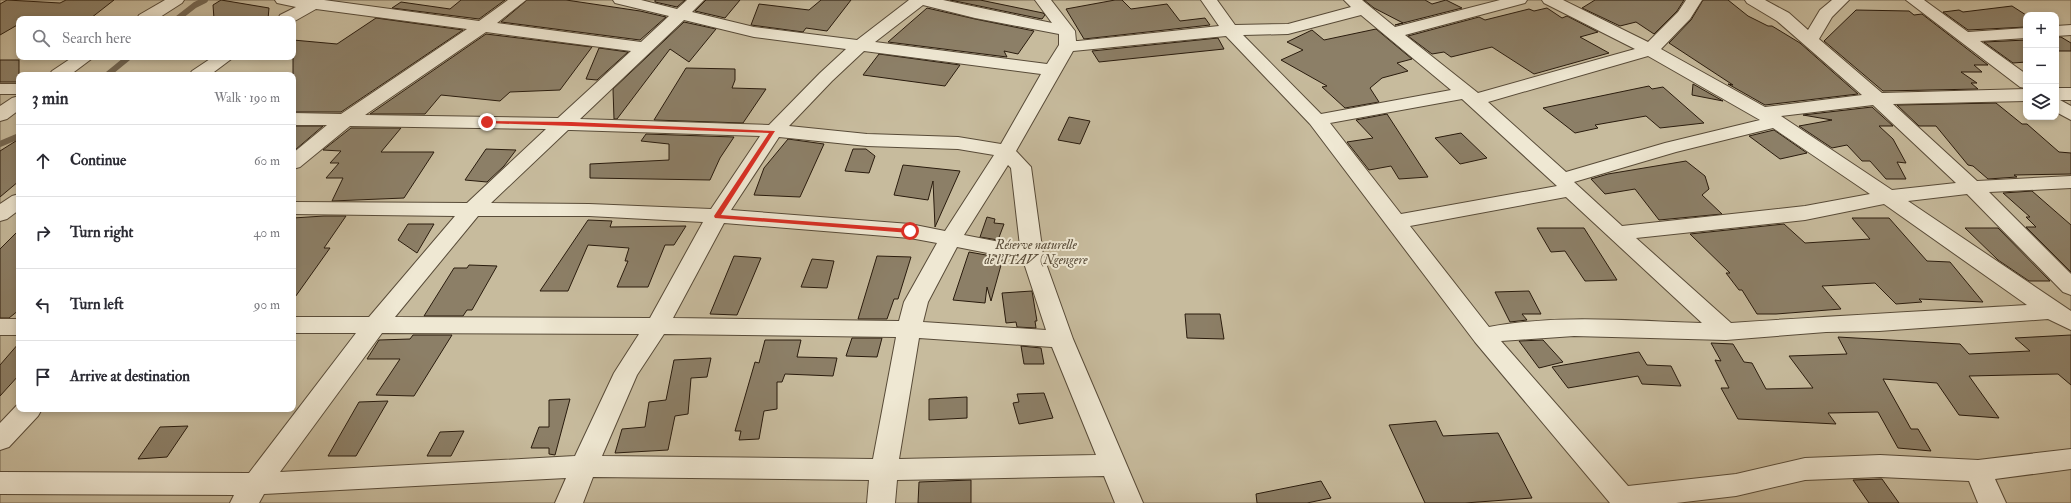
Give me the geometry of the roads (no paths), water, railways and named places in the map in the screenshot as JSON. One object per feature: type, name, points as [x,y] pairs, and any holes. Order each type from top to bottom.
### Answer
[{"type":"street","points":[[150,16],[176,0]]},
{"type":"street","points":[[283,0],[317,2],[482,27],[645,48]]},
{"type":"street","points":[[296,160],[344,120],[482,27],[518,0]]},
{"type":"street","points":[[621,0],[689,7],[754,32],[1052,70]]},
{"type":"street","points":[[569,503],[626,373],[658,326],[717,216],[773,132],[826,77],[861,45],[918,0]]},
{"type":"street","points":[[923,0],[1068,38]]},
{"type":"street","points":[[1043,0],[1068,38],[1078,46],[1231,30],[1288,29],[1354,12],[1355,2]]},
{"type":"street","points":[[1209,0],[1242,44],[1317,120],[1483,336],[1624,500],[1736,485],[1805,469],[1880,466],[1978,471],[2071,459]]},
{"type":"street","points":[[1391,33],[1519,0]]},
{"type":"street","points":[[1550,0],[1650,50],[1769,117],[1889,197],[2061,316]]},
{"type":"street","points":[[1317,120],[1470,97],[1650,50],[1684,15],[1694,0]]},
{"type":"street","points":[[1754,0],[1784,17],[1877,99],[1972,187],[2070,284]]},
{"type":"street","points":[[1810,39],[1826,14],[1841,0]]},
{"type":"street","points":[[1914,0],[2023,81]]},
{"type":"street","points":[[291,16],[317,2]]},
{"type":"street","points":[[1355,2],[1470,97],[1726,332]]},
{"type":"street","points":[[250,493],[376,324],[471,210],[689,7]]},
{"type":"street","points":[[2059,31],[2071,30]]},
{"type":"street","points":[[1965,37],[2023,33]]},
{"type":"street","points":[[881,503],[884,470],[909,329],[916,302],[951,238],[1006,152],[1052,70],[1068,38]]},
{"type":"street","points":[[62,72],[80,60]]},
{"type":"street","points":[[202,72],[220,60]]},
{"type":"street","points":[[0,89],[16,89]]},
{"type":"street","points":[[2059,94],[2071,94]]},
{"type":"street","points":[[1396,222],[1566,184],[1672,147],[1735,133],[1769,117],[1877,99],[2023,95]]},
{"type":"street","points":[[0,115],[16,104]]},
{"type":"street","points":[[2059,106],[2071,114]]},
{"type":"street","points":[[296,119],[566,123],[796,132],[866,140],[958,143],[992,147],[1006,152],[1021,167],[1032,255],[1061,339],[1129,503]]},
{"type":"street","points":[[1617,233],[1806,213],[1889,197],[1972,187],[2071,182]]},
{"type":"street","points":[[296,208],[588,210],[717,216],[910,231],[1032,255]]},
{"type":"street","points":[[1483,336],[1510,331],[1574,328],[1726,332],[1826,324],[2061,316]]},
{"type":"street","points":[[296,325],[376,324],[909,329],[1061,339]]},
{"type":"street","points":[[0,327],[16,327]]},
{"type":"street","points":[[0,440],[26,412]]},
{"type":"street","points":[[0,483],[250,493],[584,466],[884,470],[1113,465]]},
{"type":"street","points":[[1978,471],[1992,503]]},
{"type":"waterway","points":[[181,16],[195,5],[205,0]]},
{"type":"waterway","points":[[111,72],[125,60]]},
{"type":"waterway","points":[[0,144],[16,137]]},
{"type":"park label","name":"Réserve naturelle de l'ITAV (Ngengere","points":[[1036,252]]}]
